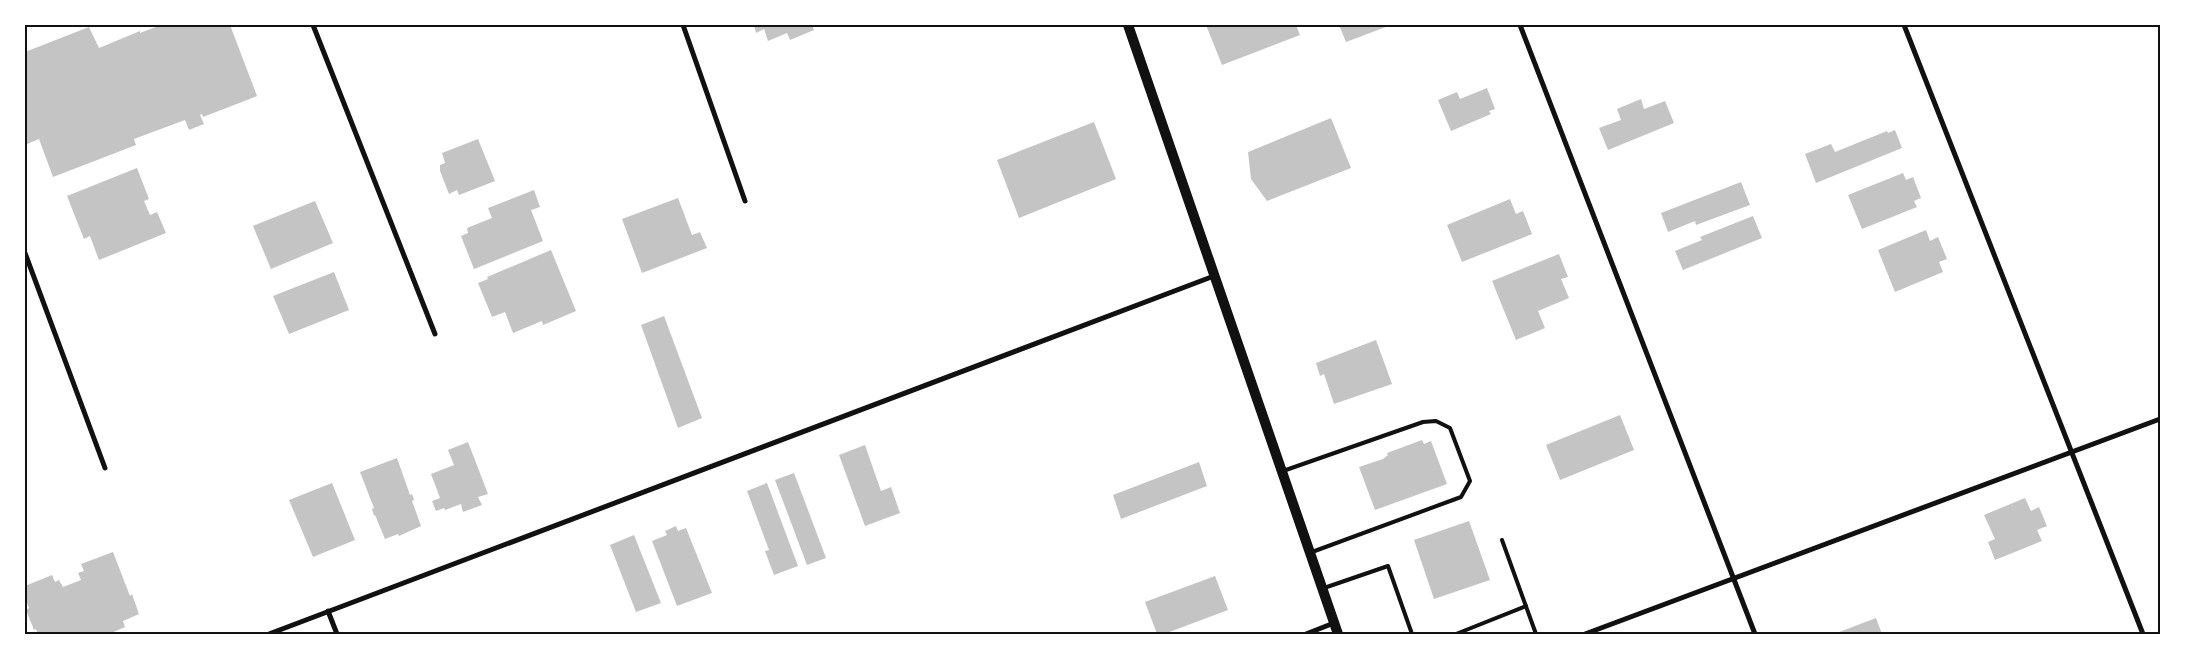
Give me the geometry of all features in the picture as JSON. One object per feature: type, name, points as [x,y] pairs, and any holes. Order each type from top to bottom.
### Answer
[{"type":"main road","points":[[1128,25],[1338,634]]},
{"type":"street","points":[[313,25],[435,334]]},
{"type":"street","points":[[683,25],[745,201]]},
{"type":"street","points":[[1520,25],[1756,634]]},
{"type":"street","points":[[1904,25],[2143,634]]},
{"type":"street","points":[[25,253],[105,468]]},
{"type":"street","points":[[269,634],[1214,276]]},
{"type":"street","points":[[1585,634],[2160,418]]},
{"type":"street","points":[[328,612],[337,634]]},
{"type":"street","points":[[1306,634],[1334,623]]},
{"type":"lane","points":[[1282,472],[1422,422],[1436,421],[1450,428],[1470,481],[1461,497],[1310,552]]},
{"type":"lane","points":[[1502,540],[1536,634]]},
{"type":"lane","points":[[1322,589],[1388,566],[1412,634]]},
{"type":"lane","points":[[1456,634],[1526,606]]},
{"type":"building","points":[[161,25],[230,25],[257,96],[203,117],[202,114],[200,115],[204,124],[189,130],[185,120],[134,139],[136,145],[53,177],[39,139],[25,145],[25,52],[89,27],[99,48],[140,31],[140,33]]},
{"type":"building","points":[[754,25],[812,25],[814,30],[790,40],[787,33],[768,41],[764,29],[756,33]]},
{"type":"building","points":[[1206,25],[1296,25],[1300,35],[1222,65]]},
{"type":"building","points":[[1339,25],[1391,25],[1346,42]]},
{"type":"building","points":[[1487,88],[1495,109],[1489,111],[1491,114],[1451,131],[1438,100],[1457,92],[1460,99]]},
{"type":"building","points":[[1641,99],[1644,109],[1665,101],[1674,123],[1608,150],[1599,128],[1621,120],[1617,109]]},
{"type":"building","points":[[1331,118],[1351,168],[1267,201],[1251,179],[1248,152]]},
{"type":"building","points":[[1094,122],[1116,179],[1019,218],[997,160]]},
{"type":"building","points":[[1895,130],[1902,148],[1816,183],[1805,154],[1831,144],[1835,152],[1887,131],[1888,133]]},
{"type":"building","points":[[478,139],[495,181],[459,195],[457,190],[449,194],[440,171],[440,165],[445,163],[442,153]]},
{"type":"building","points":[[137,168],[149,199],[144,201],[150,215],[157,212],[166,233],[99,260],[90,236],[84,239],[67,196]]},
{"type":"building","points":[[1903,173],[1906,180],[1913,177],[1921,198],[1914,201],[1917,207],[1862,229],[1848,195]]},
{"type":"building","points":[[1741,182],[1750,205],[1696,225],[1695,221],[1668,232],[1661,213]]},
{"type":"building","points":[[534,190],[540,207],[531,210],[543,241],[474,269],[461,236],[468,233],[467,228],[492,218],[488,208]]},
{"type":"building","points":[[678,198],[692,235],[700,232],[707,248],[642,273],[622,219]]},
{"type":"building","points":[[1510,199],[1516,214],[1523,211],[1532,234],[1462,262],[1447,225]]},
{"type":"building","points":[[315,201],[333,243],[271,269],[253,226]]},
{"type":"building","points":[[1753,216],[1762,238],[1683,270],[1675,251],[1702,240],[1700,237]]},
{"type":"building","points":[[1926,230],[1930,241],[1938,237],[1947,259],[1939,262],[1943,272],[1895,292],[1878,250]]},
{"type":"building","points":[[551,250],[576,311],[543,325],[542,321],[513,333],[505,312],[492,317],[478,283],[488,279],[487,277]]},
{"type":"building","points":[[1559,254],[1568,277],[1561,279],[1569,298],[1538,311],[1545,328],[1516,340],[1492,281]]},
{"type":"building","points":[[334,272],[349,310],[289,334],[273,296]]},
{"type":"building","points":[[664,316],[702,418],[678,428],[641,325]]},
{"type":"building","points":[[1376,340],[1392,384],[1334,404],[1324,374],[1320,376],[1316,363]]},
{"type":"building","points":[[1620,415],[1634,450],[1560,480],[1546,445]]},
{"type":"building","points":[[1422,440],[1424,444],[1431,441],[1447,484],[1375,510],[1359,467],[1383,459],[1388,455],[1387,453]]},
{"type":"building","points":[[468,442],[488,494],[478,497],[482,505],[463,512],[461,504],[436,511],[432,501],[440,498],[431,474],[454,465],[448,450]]},
{"type":"building","points":[[865,445],[881,491],[891,487],[900,513],[865,526],[839,455]]},
{"type":"building","points":[[397,458],[410,495],[412,494],[414,500],[412,501],[421,526],[399,536],[398,534],[385,539],[374,516],[372,509],[374,508],[360,472]]},
{"type":"building","points":[[1199,462],[1207,486],[1121,519],[1113,495]]},
{"type":"building","points":[[794,473],[826,558],[807,565],[775,480]]},
{"type":"building","points":[[332,483],[355,540],[313,557],[289,500]]},
{"type":"building","points":[[767,483],[798,566],[774,575],[765,551],[769,550],[747,491]]},
{"type":"building","points":[[2025,498],[2031,511],[2039,507],[2047,526],[2037,530],[2042,541],[1995,560],[1988,542],[1995,539],[1984,515]]},
{"type":"building","points":[[1469,521],[1490,580],[1434,599],[1414,540]]},
{"type":"building","points":[[676,526],[678,531],[686,528],[712,593],[677,606],[652,541],[667,535],[665,531]]},
{"type":"building","points":[[634,535],[661,603],[636,612],[610,545]]},
{"type":"building","points":[[113,552],[139,614],[123,621],[125,627],[109,634],[108,632],[38,634],[36,629],[34,630],[26,610],[29,608],[25,597],[25,586],[52,575],[55,582],[59,580],[63,587],[81,580],[78,573],[84,571],[81,564]]},
{"type":"building","points":[[1215,576],[1228,610],[1164,634],[1157,634],[1145,602]]},
{"type":"building","points":[[1876,618],[1882,634],[1834,634]]}]
